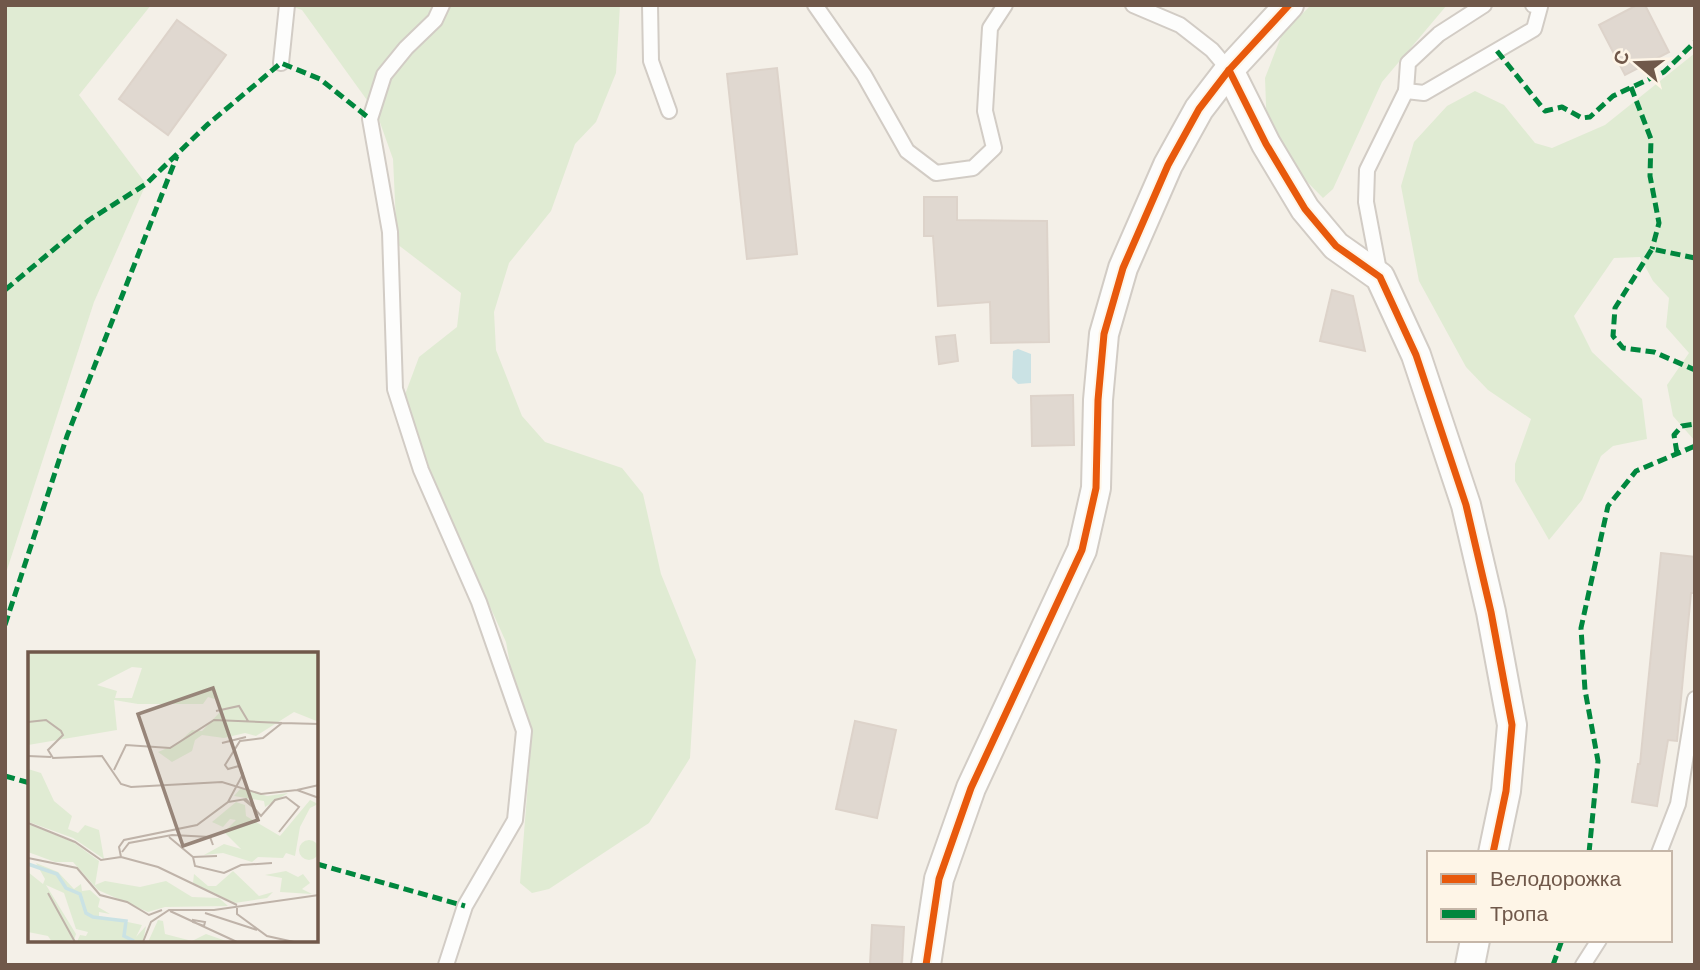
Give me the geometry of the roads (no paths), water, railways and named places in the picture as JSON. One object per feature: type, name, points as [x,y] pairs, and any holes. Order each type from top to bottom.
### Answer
[{"type":"street","points":[[926,965],[939,879],[971,788],[1082,550],[1096,488],[1098,401],[1104,334],[1123,268],[1168,165],[1199,109],[1229,70],[1289,5]]},
{"type":"street","points":[[1229,70],[1266,144],[1305,209],[1336,246],[1380,277],[1416,355],[1466,505],[1491,612],[1512,725],[1506,791],[1493,851]]},
{"type":"street","points":[[1470,965],[1475,942]]},
{"type":"lane","points":[[281,63],[287,5]]},
{"type":"lane","points":[[442,5],[435,20],[406,48],[384,75],[370,119],[390,232],[395,389],[421,470],[479,602],[524,732],[515,820],[465,906],[446,965]]},
{"type":"lane","points":[[650,5],[651,61],[669,111]]},
{"type":"lane","points":[[815,5],[864,75],[907,151],[936,173],[973,168],[993,148],[985,111],[990,28],[1005,5]]},
{"type":"lane","points":[[1133,5],[1180,25],[1212,50],[1229,70]]},
{"type":"lane","points":[[1380,277],[1366,202],[1367,170],[1406,91],[1408,63],[1439,34],[1485,5]]},
{"type":"lane","points":[[1406,91],[1424,93],[1534,29],[1539,6]]},
{"type":"lane","points":[[1660,851],[1678,804],[1695,699]]},
{"type":"lane","points":[[1583,965],[1598,942]]},
{"type":"water","points":[[1018,349],[1031,354],[1031,383],[1018,384],[1012,378],[1013,351]]}]
